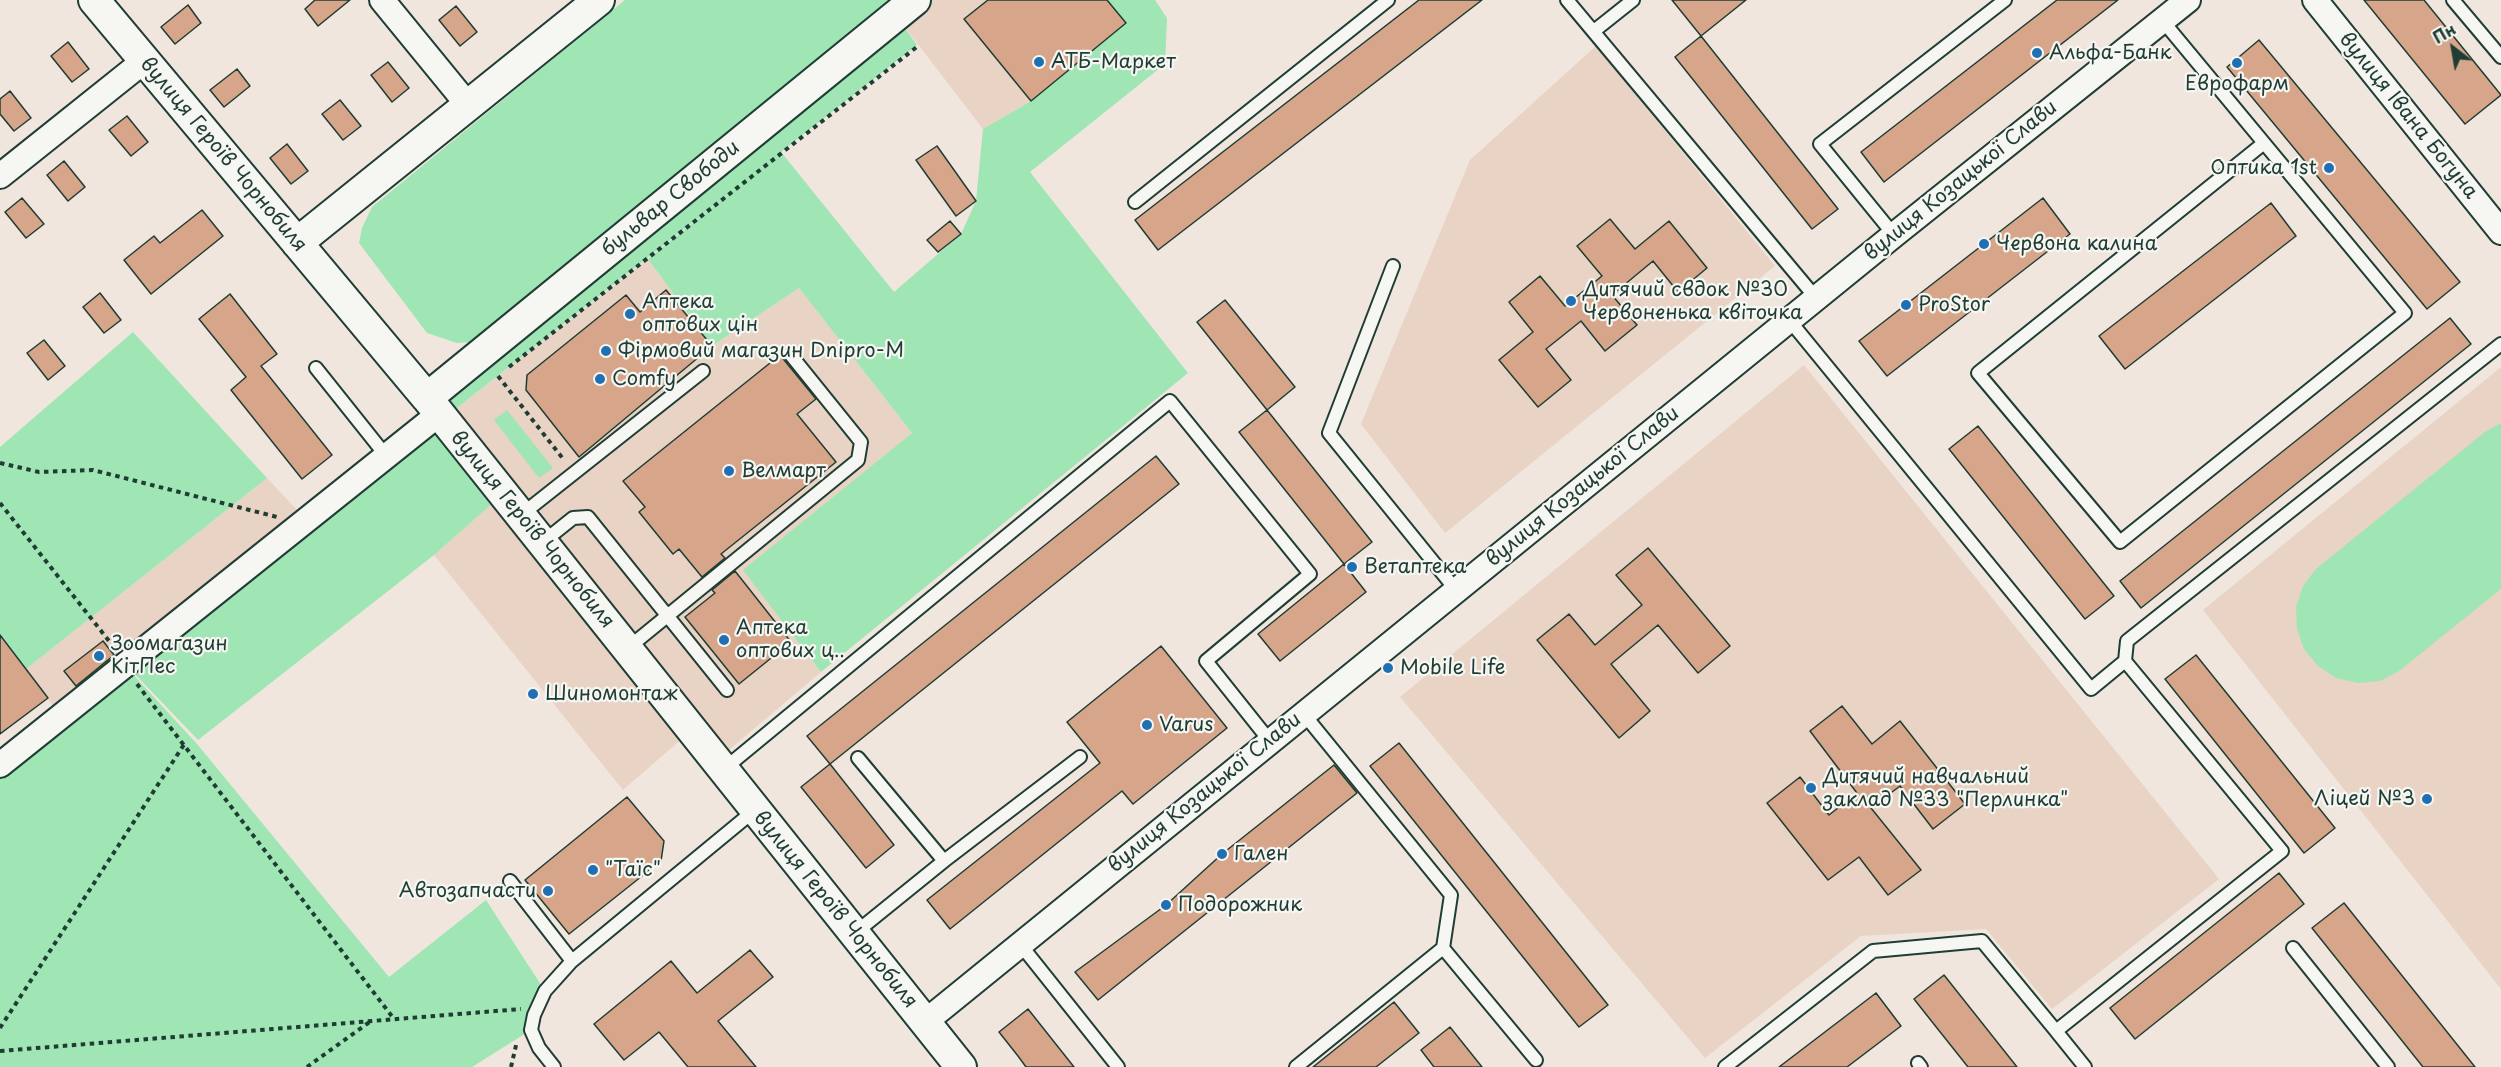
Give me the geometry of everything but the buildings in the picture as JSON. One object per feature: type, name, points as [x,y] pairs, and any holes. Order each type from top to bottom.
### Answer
[{"type":"street","name":"вулиця Героїв Чорнобиля","points":[[94,0],[433,406],[961,1067]]},
{"type":"street","points":[[382,0],[468,105]]},
{"type":"street","points":[[297,243],[600,0]]},
{"type":"street","name":"бульвар Свободи","points":[[433,406],[915,0]]},
{"type":"street","name":"вулиця Козацької Слави","points":[[925,1022],[1269,740],[2187,0]]},
{"type":"street","name":"вулиця Івана Богуна","points":[[2315,0],[2501,232]]},
{"type":"street","points":[[0,176],[144,61]]},
{"type":"street","points":[[0,765],[120,659],[304,524],[387,457],[433,406]]},
{"type":"lane","points":[[1135,202],[1388,0]]},
{"type":"lane","points":[[1567,0],[1816,298]]},
{"type":"lane","points":[[1594,31],[1633,0]]},
{"type":"lane","points":[[1894,235],[1820,144],[2005,0]]},
{"type":"lane","points":[[2453,0],[2501,57]]},
{"type":"lane","points":[[2162,20],[2405,313],[2120,542],[1978,374],[2264,143]]},
{"type":"lane","points":[[1393,266],[1329,433],[1456,590]]},
{"type":"lane","points":[[1790,321],[2091,689],[2125,662]]},
{"type":"lane","points":[[2056,1030],[2282,851],[2125,662],[2127,641],[2501,344]]},
{"type":"lane","points":[[627,649],[858,460],[861,442],[790,354]]},
{"type":"lane","points":[[316,368],[387,457]]},
{"type":"lane","points":[[520,516],[704,371]]},
{"type":"lane","points":[[723,770],[1170,401],[1310,574],[1206,661],[1269,740]]},
{"type":"lane","points":[[542,542],[573,518],[588,517],[728,690]]},
{"type":"lane","points":[[1296,1067],[1443,948],[1451,895],[1303,713]]},
{"type":"lane","points":[[854,934],[944,861],[1080,757]]},
{"type":"lane","points":[[858,758],[944,861]]},
{"type":"lane","points":[[554,1067],[539,1048],[531,1030],[534,1015],[544,991],[572,961],[755,810]]},
{"type":"lane","points":[[510,881],[572,961]]},
{"type":"lane","points":[[1725,1067],[1873,951],[1982,941],[2085,1067]]},
{"type":"lane","points":[[1020,944],[1118,1067]]},
{"type":"lane","points":[[1443,948],[1536,1060]]},
{"type":"lane","points":[[2293,948],[2388,1067]]},
{"type":"path","points":[[490,382],[918,46]]},
{"type":"path","points":[[498,376],[568,465]]},
{"type":"path","points":[[0,463],[39,472],[93,470],[304,524]]},
{"type":"path","points":[[0,503],[394,1019]]},
{"type":"path","points":[[0,1028],[185,743]]},
{"type":"path","points":[[0,1051],[525,1009],[522,1020]]},
{"type":"path","points":[[307,1067],[372,1021]]},
{"type":"path","points":[[511,1067],[520,1032]]},
{"type":"shaded area","points":[[917,0],[1107,0],[1031,101],[983,129],[897,17]]},
{"type":"shaded area","name":"Дитячий свдок №30 Червоненька квіточка","points":[[1596,46],[1775,266],[1445,533],[1361,424],[1470,160]]},
{"type":"shaded area","points":[[648,259],[712,346],[799,288],[912,433],[744,570],[821,672],[716,761],[692,730],[623,790],[434,555],[502,494],[443,419]]},
{"type":"shaded area","name":"Дитячий навчальний заклад №33 \"Перлинка\"","points":[[1804,365],[2219,879],[2052,1009],[1986,929],[1861,936],[1705,1058],[1400,697]]},
{"type":"shaded area","name":"Ліцей №3","points":[[2501,367],[2501,989],[2203,610]]},
{"type":"shaded area","points":[[267,478],[311,525],[64,721],[26,669]]},
{"type":"green space","points":[[625,0],[894,0],[486,335],[470,342],[457,343],[427,333],[359,243],[362,228],[372,207]]},
{"type":"green space","points":[[1107,0],[1155,0],[1167,18],[1165,64],[1030,172],[1188,373],[821,672],[743,570],[912,433],[799,288],[712,346],[648,259],[749,178],[443,419],[503,494],[434,555],[198,740],[132,671],[442,419],[427,398],[897,17],[917,45],[781,152],[894,292],[961,234],[976,201],[983,129],[1031,101],[1126,23]]},
{"type":"green space","points":[[133,332],[267,478],[26,669],[0,635],[0,447]]},
{"type":"green space","points":[[507,410],[553,468],[539,478],[494,420]]},
{"type":"green space","points":[[2501,423],[2501,589],[2399,671],[2380,681],[2358,683],[2336,678],[2318,666],[2304,649],[2297,629],[2296,607],[2303,586],[2316,569],[2485,432]]},
{"type":"green space","points":[[129,670],[197,744],[389,977],[486,900],[545,991],[531,1030],[472,1067],[0,1067],[0,773]]},
{"type":"place","name":"Альфа-Банк","points":[[2037,53]]},
{"type":"place","name":"АТБ-Маркет","points":[[1039,62]]},
{"type":"place","name":"Еврофарм","points":[[2237,63]]},
{"type":"place","name":"Оптика 1st","points":[[2329,168]]},
{"type":"place","name":"Червона калина","points":[[1984,244]]},
{"type":"place","name":"Дитячий свдок №30 Червоненька квіточка","points":[[1571,301]]},
{"type":"place","name":"ProStor","points":[[1906,305]]},
{"type":"place","name":"Аптека оптових цін","points":[[630,314]]},
{"type":"place","name":"Фірмовий магазин Dnipro-M","points":[[606,351]]},
{"type":"place","name":"Comfy","points":[[600,379]]},
{"type":"place","name":"Велмарт","points":[[729,471]]},
{"type":"place","name":"Ветаптека","points":[[1352,567]]},
{"type":"place","name":"Аптека оптових ц‥","points":[[724,640]]},
{"type":"place","name":"Зоомагазин КітПес","points":[[99,656]]},
{"type":"place","name":"Mobile Life","points":[[1388,668]]},
{"type":"place","name":"Шиномонтаж","points":[[533,694]]},
{"type":"place","name":"Varus","points":[[1147,725]]},
{"type":"place","name":"Дитячий навчальний заклад №33 \"Перлинка\"","points":[[1811,788]]},
{"type":"place","name":"Ліцей №3","points":[[2427,799]]},
{"type":"place","name":"Гален","points":[[1222,854]]},
{"type":"place","name":"\"Таїс\"","points":[[593,870]]},
{"type":"place","name":"Автозапчаcти","points":[[548,891]]},
{"type":"place","name":"Подорожник","points":[[1166,905]]}]
